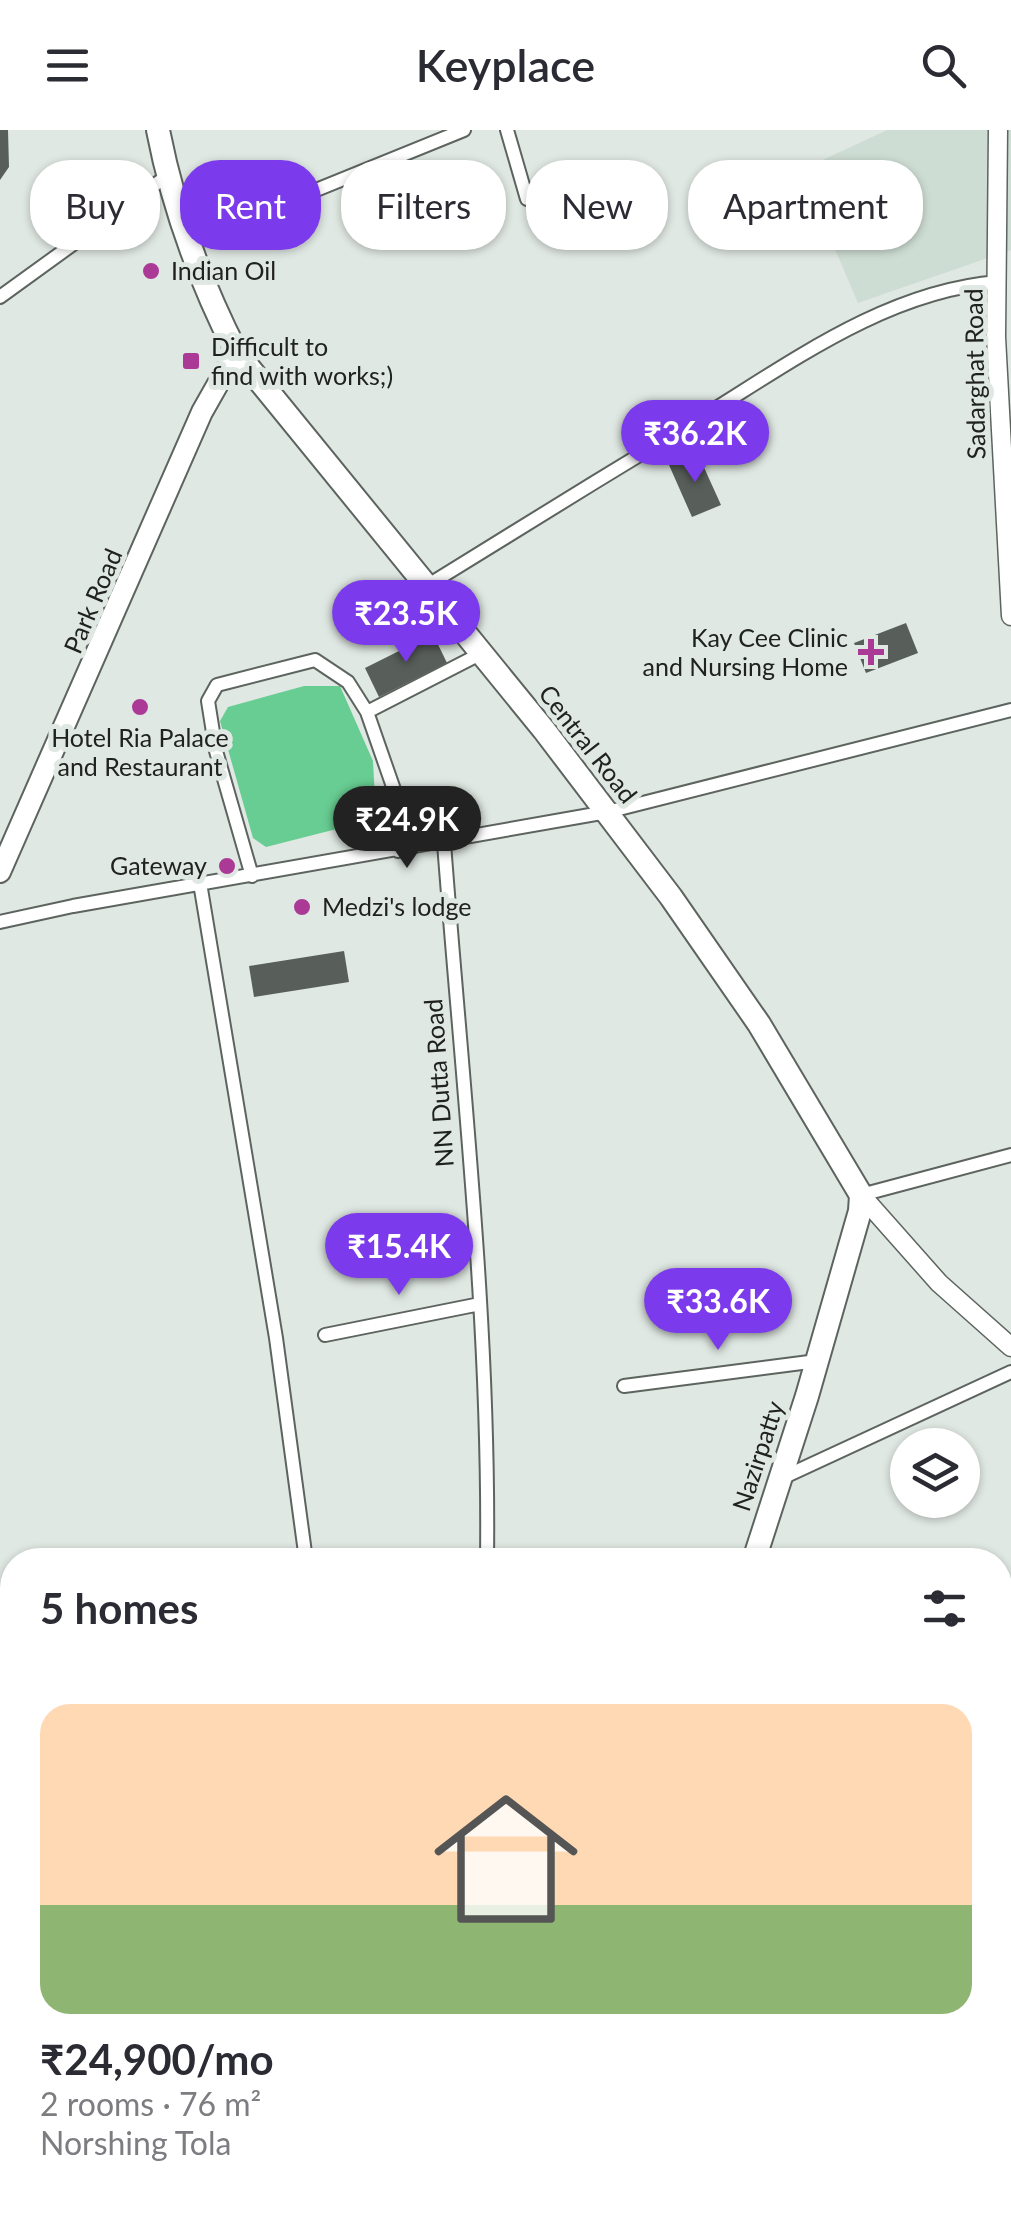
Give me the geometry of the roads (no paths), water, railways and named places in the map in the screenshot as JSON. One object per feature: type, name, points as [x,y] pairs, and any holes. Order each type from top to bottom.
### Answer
[{"type":"highway","name":"Central Road","points":[[158,130],[180,217]]},
{"type":"highway","name":"Central Road","points":[[191,250],[206,294],[236,352],[607,812],[724,971],[861,1195]]},
{"type":"highway","name":"Nazirpatty","points":[[757,1548],[817,1361],[860,1211],[861,1195]]},
{"type":"main road","name":"Park Road","points":[[0,872],[202,412],[236,352]]},
{"type":"street","points":[[321,188],[464,130]]},
{"type":"street","points":[[507,130],[526,196]]},
{"type":"street","name":"Sadarghat Road","points":[[998,130],[996,337],[1007,472],[1011,616]]},
{"type":"street","points":[[0,297],[167,176]]},
{"type":"street","points":[[424,587],[802,354],[929,294],[998,282]]},
{"type":"street","points":[[367,712],[480,654]]},
{"type":"street","points":[[252,876],[216,751],[208,701],[216,685],[316,660],[348,682],[367,712],[398,802],[398,851]]},
{"type":"street","points":[[0,922],[607,812],[1011,710]]},
{"type":"street","name":"NN Dutta Road","points":[[444,843],[480,1304],[488,1451],[487,1548]]},
{"type":"street","points":[[200,883],[276,1338],[304,1548]]},
{"type":"street","points":[[1011,1155],[861,1195],[939,1282],[1011,1347]]},
{"type":"street","points":[[325,1335],[480,1304]]},
{"type":"street","points":[[624,1386],[817,1361]]},
{"type":"street","points":[[777,1481],[1011,1372]]},
{"type":"place","name":"Indian Oil","points":[[151,271]]},
{"type":"place","name":"Difficult to find with works;)","points":[[191,361]]},
{"type":"place","name":"Kay Cee Clinic and Nursing Home","points":[[871,652]]},
{"type":"place","name":"Hotel Ria Palace and Restaurant","points":[[140,707]]},
{"type":"place","name":"Gateway","points":[[227,866]]},
{"type":"place","name":"Medzi's lodge","points":[[302,907]]}]
